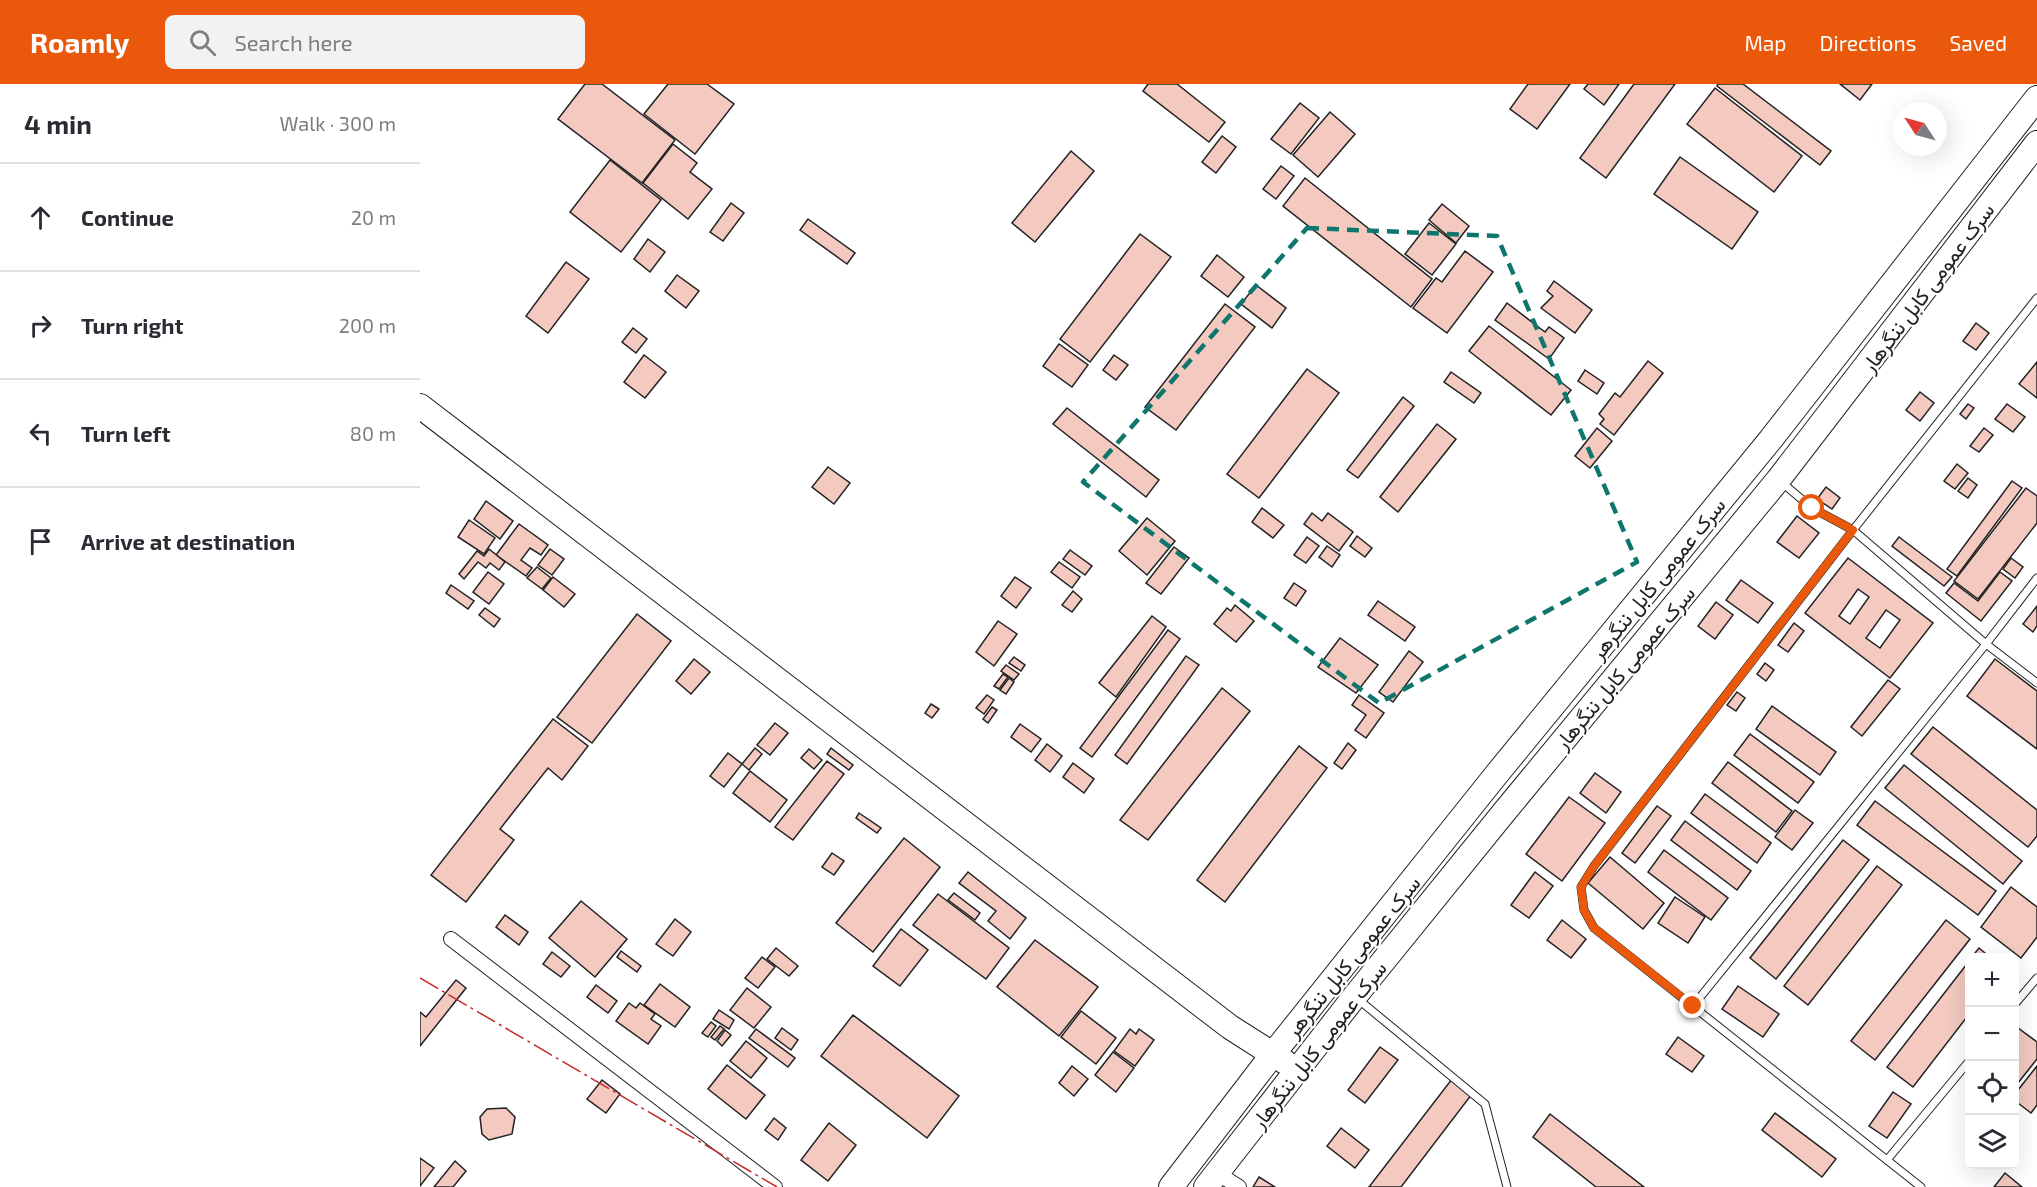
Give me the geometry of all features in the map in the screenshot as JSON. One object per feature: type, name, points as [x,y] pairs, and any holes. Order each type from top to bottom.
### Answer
[{"type":"highway","name":"سرک عمومی کابل ننگرهر","points":[[1274,1054],[1504,766],[1771,439],[2037,98]]},
{"type":"highway","name":"سرک عمومی کابل ننگرهار","points":[[1211,1180],[1355,996],[1778,480],[2037,143]]},
{"type":"highway","points":[[420,406],[1230,1026],[1296,1071]]},
{"type":"highway","name":"سرک عمومی کابل ننگرهار","points":[[1171,1187],[1274,1054]]},
{"type":"street","points":[[451,939],[775,1187]]},
{"type":"street","points":[[1211,1180],[1239,1187]]},
{"type":"lane","points":[[1921,1187],[1594,928],[1584,910],[1581,887],[1594,866],[1853,530],[2037,298]]},
{"type":"lane","points":[[1778,480],[1812,508],[1853,530],[1986,644],[2037,683]]},
{"type":"lane","points":[[1693,1006],[2037,578]]},
{"type":"lane","points":[[2019,999],[2037,978]]},
{"type":"lane","points":[[1355,996],[1485,1104],[1507,1187]]},
{"type":"lane","points":[[1887,1160],[1969,1061]]},
{"type":"highlighted area","points":[[1307,228],[1497,236],[1637,562],[1379,703],[1083,482]]},
{"type":"building","points":[[585,84],[602,84],[675,140],[642,183],[558,119]]},
{"type":"building","points":[[668,84],[707,84],[734,104],[695,154],[644,114]]},
{"type":"building","points":[[1148,84],[1177,84],[1225,122],[1209,142],[1143,91]]},
{"type":"building","points":[[1528,84],[1570,84],[1537,129],[1510,109]]},
{"type":"building","points":[[1588,84],[1619,84],[1604,105],[1584,89]]},
{"type":"building","points":[[1634,84],[1675,84],[1606,178],[1580,158]]},
{"type":"building","points":[[1718,84],[1743,84],[1831,151],[1820,165],[1717,86]]},
{"type":"building","points":[[1840,84],[1872,84],[1860,100]]},
{"type":"building","points":[[1715,88],[1802,156],[1774,192],[1687,124]]},
{"type":"building","points":[[1300,103],[1319,118],[1291,154],[1271,139]]},
{"type":"building","points":[[1330,112],[1355,134],[1318,177],[1293,155]]},
{"type":"building","points":[[1222,136],[1236,147],[1216,173],[1202,162]]},
{"type":"building","points":[[673,144],[697,163],[690,172],[712,189],[688,219],[643,183]]},
{"type":"building","points":[[1071,151],[1094,171],[1035,242],[1012,223]]},
{"type":"building","points":[[1680,157],[1758,212],[1732,249],[1654,194]]},
{"type":"building","points":[[610,160],[661,200],[621,252],[570,212]]},
{"type":"building","points":[[1281,166],[1294,176],[1276,199],[1263,189]]},
{"type":"building","points":[[1305,178],[1432,279],[1411,307],[1283,206]]},
{"type":"building","points":[[731,203],[744,213],[723,241],[710,232]]},
{"type":"building","points":[[1442,204],[1469,226],[1456,243],[1429,220]]},
{"type":"building","points":[[808,219],[855,253],[847,264],[800,230]]},
{"type":"building","points":[[1429,223],[1456,244],[1432,275],[1405,254]]},
{"type":"building","points":[[1140,234],[1171,257],[1090,362],[1060,339]]},
{"type":"building","points":[[648,239],[665,252],[650,272],[634,259]]},
{"type":"building","points":[[1465,251],[1493,272],[1447,333],[1413,308],[1436,278],[1442,282]]},
{"type":"building","points":[[1217,255],[1244,277],[1228,297],[1201,276]]},
{"type":"building","points":[[566,262],[589,279],[548,333],[526,316]]},
{"type":"building","points":[[677,275],[699,291],[686,308],[665,291]]},
{"type":"building","points":[[1554,281],[1592,310],[1575,333],[1541,308],[1553,296],[1547,291]]},
{"type":"building","points":[[1256,285],[1286,308],[1272,328],[1241,304]]},
{"type":"building","points":[[1507,303],[1545,332],[1549,327],[1564,338],[1549,359],[1495,320]]},
{"type":"building","points":[[1225,304],[1255,327],[1176,430],[1145,407]]},
{"type":"building","points":[[1976,323],[1989,333],[1976,350],[1963,341]]},
{"type":"building","points":[[1489,326],[1571,390],[1551,415],[1469,351]]},
{"type":"building","points":[[633,328],[647,339],[636,353],[622,342]]},
{"type":"building","points":[[1059,344],[1088,365],[1072,387],[1043,366]]},
{"type":"building","points":[[644,355],[666,372],[645,398],[624,382]]},
{"type":"building","points":[[1114,355],[1128,365],[1116,380],[1103,370]]},
{"type":"building","points":[[1648,361],[1663,373],[1614,435],[1600,424],[1604,419],[1599,414],[1615,393],[1620,397]]},
{"type":"building","points":[[2037,362],[2037,398],[2019,384]]},
{"type":"building","points":[[1307,369],[1339,393],[1259,498],[1227,474]]},
{"type":"building","points":[[1585,370],[1604,383],[1597,394],[1578,381]]},
{"type":"building","points":[[1451,372],[1481,393],[1474,403],[1444,382]]},
{"type":"building","points":[[1920,392],[1934,403],[1920,421],[1906,410]]},
{"type":"building","points":[[1403,397],[1414,406],[1358,478],[1347,470]]},
{"type":"building","points":[[1968,404],[1974,408],[1966,419],[1960,414]]},
{"type":"building","points":[[2007,404],[2025,417],[2013,432],[1995,419]]},
{"type":"building","points":[[1067,408],[1159,480],[1146,497],[1053,424]]},
{"type":"building","points":[[1437,424],[1456,439],[1398,512],[1380,497]]},
{"type":"building","points":[[1597,428],[1612,441],[1590,468],[1575,456]]},
{"type":"building","points":[[1984,428],[1993,435],[1979,452],[1970,446]]},
{"type":"building","points":[[1957,464],[1968,473],[1955,489],[1944,481]]},
{"type":"building","points":[[828,467],[850,483],[834,504],[812,487]]},
{"type":"building","points":[[1968,478],[1977,485],[1968,498],[1958,491]]},
{"type":"building","points":[[2012,481],[2022,488],[1957,576],[1947,569]]},
{"type":"building","points":[[1826,487],[1840,498],[1832,509],[1817,499]]},
{"type":"building","points":[[2026,488],[2037,496],[2037,523],[1978,599],[1954,581]]},
{"type":"building","points":[[486,501],[513,521],[500,539],[474,519]]},
{"type":"building","points":[[1262,508],[1284,525],[1273,538],[1252,522]]},
{"type":"building","points":[[1312,513],[1322,521],[1328,513],[1353,532],[1339,551],[1304,524]]},
{"type":"building","points":[[1797,516],[1819,533],[1799,558],[1777,542]]},
{"type":"building","points":[[1147,518],[1175,541],[1147,575],[1119,551]]},
{"type":"building","points":[[469,520],[495,538],[484,554],[458,537]]},
{"type":"building","points":[[519,524],[548,545],[541,555],[530,548],[521,560],[532,568],[526,576],[496,555]]},
{"type":"building","points":[[1357,536],[1372,548],[1365,557],[1350,546]]},
{"type":"building","points":[[1307,537],[1319,546],[1306,563],[1294,555]]},
{"type":"building","points":[[1899,537],[1952,577],[1944,586],[1892,546]]},
{"type":"building","points":[[1327,546],[1340,555],[1332,567],[1319,557]]},
{"type":"building","points":[[1174,547],[1189,558],[1161,594],[1146,583]]},
{"type":"building","points":[[489,549],[505,562],[499,570],[490,563],[486,568],[478,562],[464,579],[459,574],[477,551],[484,556]]},
{"type":"building","points":[[550,549],[564,559],[552,575],[538,565]]},
{"type":"building","points":[[1070,550],[1092,566],[1085,575],[1063,559]]},
{"type":"building","points":[[1848,558],[1933,623],[1890,678],[1805,613]],"holes":[[[1858,589],[1869,597],[1850,624],[1839,616]],[[1886,610],[1900,620],[1880,648],[1866,638]]]},
{"type":"building","points":[[2011,558],[2023,567],[2015,578],[2003,569]]},
{"type":"building","points":[[1059,562],[1080,577],[1072,588],[1051,572]]},
{"type":"building","points":[[537,567],[551,578],[542,589],[527,578]]},
{"type":"building","points":[[488,572],[504,584],[489,604],[473,592]]},
{"type":"building","points":[[2000,572],[2012,581],[1981,621],[1946,593],[1954,583],[1978,601]]},
{"type":"building","points":[[553,577],[575,594],[564,607],[543,590]]},
{"type":"building","points":[[1015,577],[1031,588],[1016,608],[1001,596]]},
{"type":"building","points":[[1741,580],[1773,603],[1758,623],[1726,600]]},
{"type":"building","points":[[1294,583],[1306,591],[1296,606],[1284,598]]},
{"type":"building","points":[[451,585],[474,601],[468,609],[446,593]]},
{"type":"building","points":[[1073,591],[1082,599],[1072,612],[1062,605]]},
{"type":"building","points":[[1378,601],[1415,627],[1405,641],[1368,615]]},
{"type":"building","points":[[1716,602],[1733,615],[1715,639],[1698,626]]},
{"type":"building","points":[[1235,605],[1254,621],[1236,642],[1214,624],[1227,608],[1231,611]]},
{"type":"building","points":[[2037,606],[2037,626],[2033,632],[2023,624]]},
{"type":"building","points":[[485,608],[500,619],[494,627],[479,615]]},
{"type":"building","points":[[637,614],[671,641],[592,743],[557,717]]},
{"type":"building","points":[[1152,616],[1166,627],[1116,697],[1099,683]]},
{"type":"building","points":[[998,621],[1017,634],[994,666],[976,652]]},
{"type":"building","points":[[1794,623],[1804,631],[1788,652],[1778,645]]},
{"type":"building","points":[[1168,630],[1180,639],[1092,757],[1080,748]]},
{"type":"building","points":[[1340,638],[1378,665],[1356,693],[1318,667]]},
{"type":"building","points":[[1409,651],[1423,662],[1393,702],[1379,692]]},
{"type":"building","points":[[1186,656],[1199,665],[1127,764],[1115,755]]},
{"type":"building","points":[[1014,657],[1025,665],[1021,671],[1009,663]]},
{"type":"building","points":[[694,659],[710,672],[691,694],[676,681]]},
{"type":"building","points":[[1995,659],[2037,691],[2037,749],[1967,696]]},
{"type":"building","points":[[1765,663],[1774,670],[1766,681],[1757,674]]},
{"type":"building","points":[[1006,665],[1019,674],[1014,680],[1001,671]]},
{"type":"building","points":[[1003,674],[1008,677],[999,689],[994,686]]},
{"type":"building","points":[[1009,678],[1014,682],[1006,694],[1000,690]]},
{"type":"building","points":[[1888,680],[1900,689],[1862,736],[1851,727]]},
{"type":"building","points":[[1222,688],[1250,711],[1148,840],[1120,820]]},
{"type":"building","points":[[1737,692],[1745,698],[1736,711],[1727,705]]},
{"type":"building","points":[[987,695],[994,700],[984,714],[976,708]]},
{"type":"building","points":[[1359,695],[1384,713],[1366,738],[1355,730],[1366,715],[1352,705]]},
{"type":"building","points":[[931,704],[939,709],[932,718],[925,713]]},
{"type":"building","points":[[1772,706],[1836,752],[1820,775],[1756,729]]},
{"type":"building","points":[[992,707],[997,710],[988,723],[983,719]]},
{"type":"building","points":[[553,719],[588,746],[562,780],[548,768],[500,829],[514,840],[466,902],[431,875]]},
{"type":"building","points":[[775,723],[788,733],[770,755],[757,745]]},
{"type":"building","points":[[1020,724],[1041,739],[1031,752],[1011,737]]},
{"type":"building","points":[[1933,727],[2037,810],[2037,836],[2028,847],[1911,754]]},
{"type":"building","points":[[1750,734],[1814,782],[1798,803],[1734,755]]},
{"type":"building","points":[[1348,743],[1356,750],[1342,769],[1334,763]]},
{"type":"building","points":[[1047,744],[1062,756],[1050,772],[1035,760]]},
{"type":"building","points":[[1299,746],[1327,768],[1225,902],[1197,880]]},
{"type":"building","points":[[755,748],[762,754],[749,770],[742,764]]},
{"type":"building","points":[[831,748],[853,765],[849,770],[827,754]]},
{"type":"building","points":[[809,749],[822,760],[814,769],[801,758]]},
{"type":"building","points":[[728,753],[742,764],[724,787],[710,776]]},
{"type":"building","points":[[827,761],[844,774],[793,840],[775,827]]},
{"type":"building","points":[[1728,762],[1792,811],[1776,832],[1712,783]]},
{"type":"building","points":[[1073,763],[1094,779],[1084,793],[1063,777]]},
{"type":"building","points":[[1904,765],[2022,861],[2003,884],[1885,788]]},
{"type":"building","points":[[750,771],[787,800],[770,822],[733,793]]},
{"type":"building","points":[[1595,773],[1621,792],[1606,813],[1580,793]]},
{"type":"building","points":[[1705,794],[1771,843],[1757,863],[1691,813]]},
{"type":"building","points":[[1569,797],[1605,823],[1562,881],[1526,854]]},
{"type":"building","points":[[1875,801],[1996,891],[1978,915],[1857,825]]},
{"type":"building","points":[[1657,806],[1671,816],[1635,863],[1622,853]]},
{"type":"building","points":[[1795,810],[1813,823],[1792,850],[1775,837]]},
{"type":"building","points":[[859,813],[881,828],[877,833],[856,818]]},
{"type":"building","points":[[1685,821],[1751,871],[1737,890],[1671,840]]},
{"type":"building","points":[[904,838],[940,867],[873,952],[836,923]]},
{"type":"building","points":[[1843,840],[1869,860],[1776,979],[1750,958]]},
{"type":"building","points":[[1664,850],[1728,898],[1711,920],[1648,872]]},
{"type":"building","points":[[832,853],[844,861],[834,875],[822,867]]},
{"type":"building","points":[[1610,857],[1664,903],[1643,929],[1588,883]]},
{"type":"building","points":[[1877,866],[1902,885],[1808,1005],[1784,986]]},
{"type":"building","points":[[968,872],[1026,918],[1010,939],[988,921],[996,911],[959,883]]},
{"type":"building","points":[[1535,872],[1553,886],[1529,918],[1511,905]]},
{"type":"building","points":[[2011,887],[2037,907],[2037,937],[2021,958],[2019,953],[2015,953],[1981,927]]},
{"type":"building","points":[[954,893],[980,913],[975,920],[948,900]]},
{"type":"building","points":[[938,894],[1009,948],[986,979],[913,925]]},
{"type":"building","points":[[1675,897],[1705,917],[1688,943],[1658,923]]},
{"type":"building","points":[[581,901],[627,939],[595,977],[549,938]]},
{"type":"building","points":[[505,915],[528,932],[519,945],[496,927]]},
{"type":"building","points":[[675,919],[691,932],[673,956],[656,944]]},
{"type":"building","points":[[1562,920],[1586,939],[1571,958],[1547,940]]},
{"type":"building","points":[[1946,920],[1970,939],[1875,1060],[1851,1041]]},
{"type":"building","points":[[901,929],[928,950],[900,986],[873,966]]},
{"type":"building","points":[[1035,940],[1098,987],[1059,1036],[997,987]]},
{"type":"building","points":[[776,948],[798,966],[789,976],[767,959]]},
{"type":"building","points":[[1979,948],[1985,953],[1975,953]]},
{"type":"building","points":[[621,951],[641,966],[637,972],[617,957]]},
{"type":"building","points":[[552,952],[570,966],[561,977],[543,964]]},
{"type":"building","points":[[762,957],[775,967],[758,988],[745,978]]},
{"type":"building","points":[[1965,966],[1965,1019],[1913,1087],[1887,1067]]},
{"type":"building","points":[[456,980],[466,988],[420,1046],[420,1012],[426,1017]]},
{"type":"building","points":[[660,984],[690,1007],[675,1027],[644,1005]]},
{"type":"building","points":[[596,985],[617,1001],[608,1013],[587,997]]},
{"type":"building","points":[[1738,986],[1779,1014],[1763,1037],[1722,1009]]},
{"type":"building","points":[[747,988],[771,1007],[754,1028],[730,1010]]},
{"type":"building","points":[[629,1003],[636,1008],[640,1003],[655,1014],[651,1019],[661,1026],[648,1044],[616,1021]]},
{"type":"building","points":[[719,1010],[734,1020],[729,1029],[713,1019]]},
{"type":"building","points":[[1081,1011],[1116,1038],[1096,1064],[1061,1037]]},
{"type":"building","points":[[853,1015],[959,1096],[927,1138],[821,1056]]},
{"type":"building","points":[[711,1022],[716,1026],[708,1037],[702,1033]]},
{"type":"building","points":[[720,1026],[724,1029],[715,1040],[711,1037]]},
{"type":"building","points":[[782,1028],[798,1040],[791,1050],[775,1038]]},
{"type":"building","points":[[756,1029],[795,1058],[788,1067],[749,1038]]},
{"type":"building","points":[[1130,1029],[1136,1034],[1139,1029],[1154,1040],[1135,1066],[1114,1051]]},
{"type":"building","points":[[2019,1029],[2037,1042],[2037,1059],[2019,1082]]},
{"type":"building","points":[[725,1030],[731,1035],[722,1046],[717,1041]]},
{"type":"building","points":[[1678,1037],[1704,1056],[1692,1072],[1666,1054]]},
{"type":"building","points":[[746,1041],[767,1058],[751,1078],[730,1061]]},
{"type":"building","points":[[1380,1047],[1398,1060],[1365,1103],[1348,1090]]},
{"type":"building","points":[[1113,1052],[1134,1068],[1116,1092],[1095,1075]]},
{"type":"building","points":[[727,1065],[765,1095],[746,1119],[708,1089]]},
{"type":"building","points":[[1072,1066],[1088,1079],[1074,1096],[1059,1083]]},
{"type":"building","points":[[2037,1066],[2037,1105],[2031,1113],[2019,1104],[2019,1089]]},
{"type":"building","points":[[1452,1079],[1472,1094],[1401,1187],[1369,1187]]},
{"type":"building","points":[[602,1080],[620,1094],[606,1113],[587,1099]]},
{"type":"building","points":[[1893,1092],[1911,1104],[1887,1138],[1869,1126]]},
{"type":"building","points":[[506,1108],[515,1117],[512,1134],[489,1140],[482,1134],[480,1117],[487,1109]]},
{"type":"building","points":[[1775,1113],[1836,1159],[1822,1177],[1762,1130]]},
{"type":"building","points":[[1550,1114],[1644,1187],[1596,1187],[1533,1137]]},
{"type":"building","points":[[774,1118],[786,1128],[778,1140],[765,1130]]},
{"type":"building","points":[[829,1123],[856,1145],[828,1181],[801,1160]]},
{"type":"building","points":[[1341,1128],[1369,1150],[1355,1168],[1327,1146]]},
{"type":"building","points":[[420,1158],[434,1168],[420,1186]]},
{"type":"building","points":[[455,1161],[466,1171],[453,1187],[434,1187]]},
{"type":"building","points":[[2005,1173],[2022,1187],[1994,1187]]},
{"type":"building","points":[[1259,1177],[1275,1187],[1253,1187]]},
{"type":"power","points":[[420,978],[777,1187]]},
{"type":"route","points":[[1693,1006],[1594,928],[1584,910],[1581,887],[1594,866],[1853,530],[1812,508]]}]
